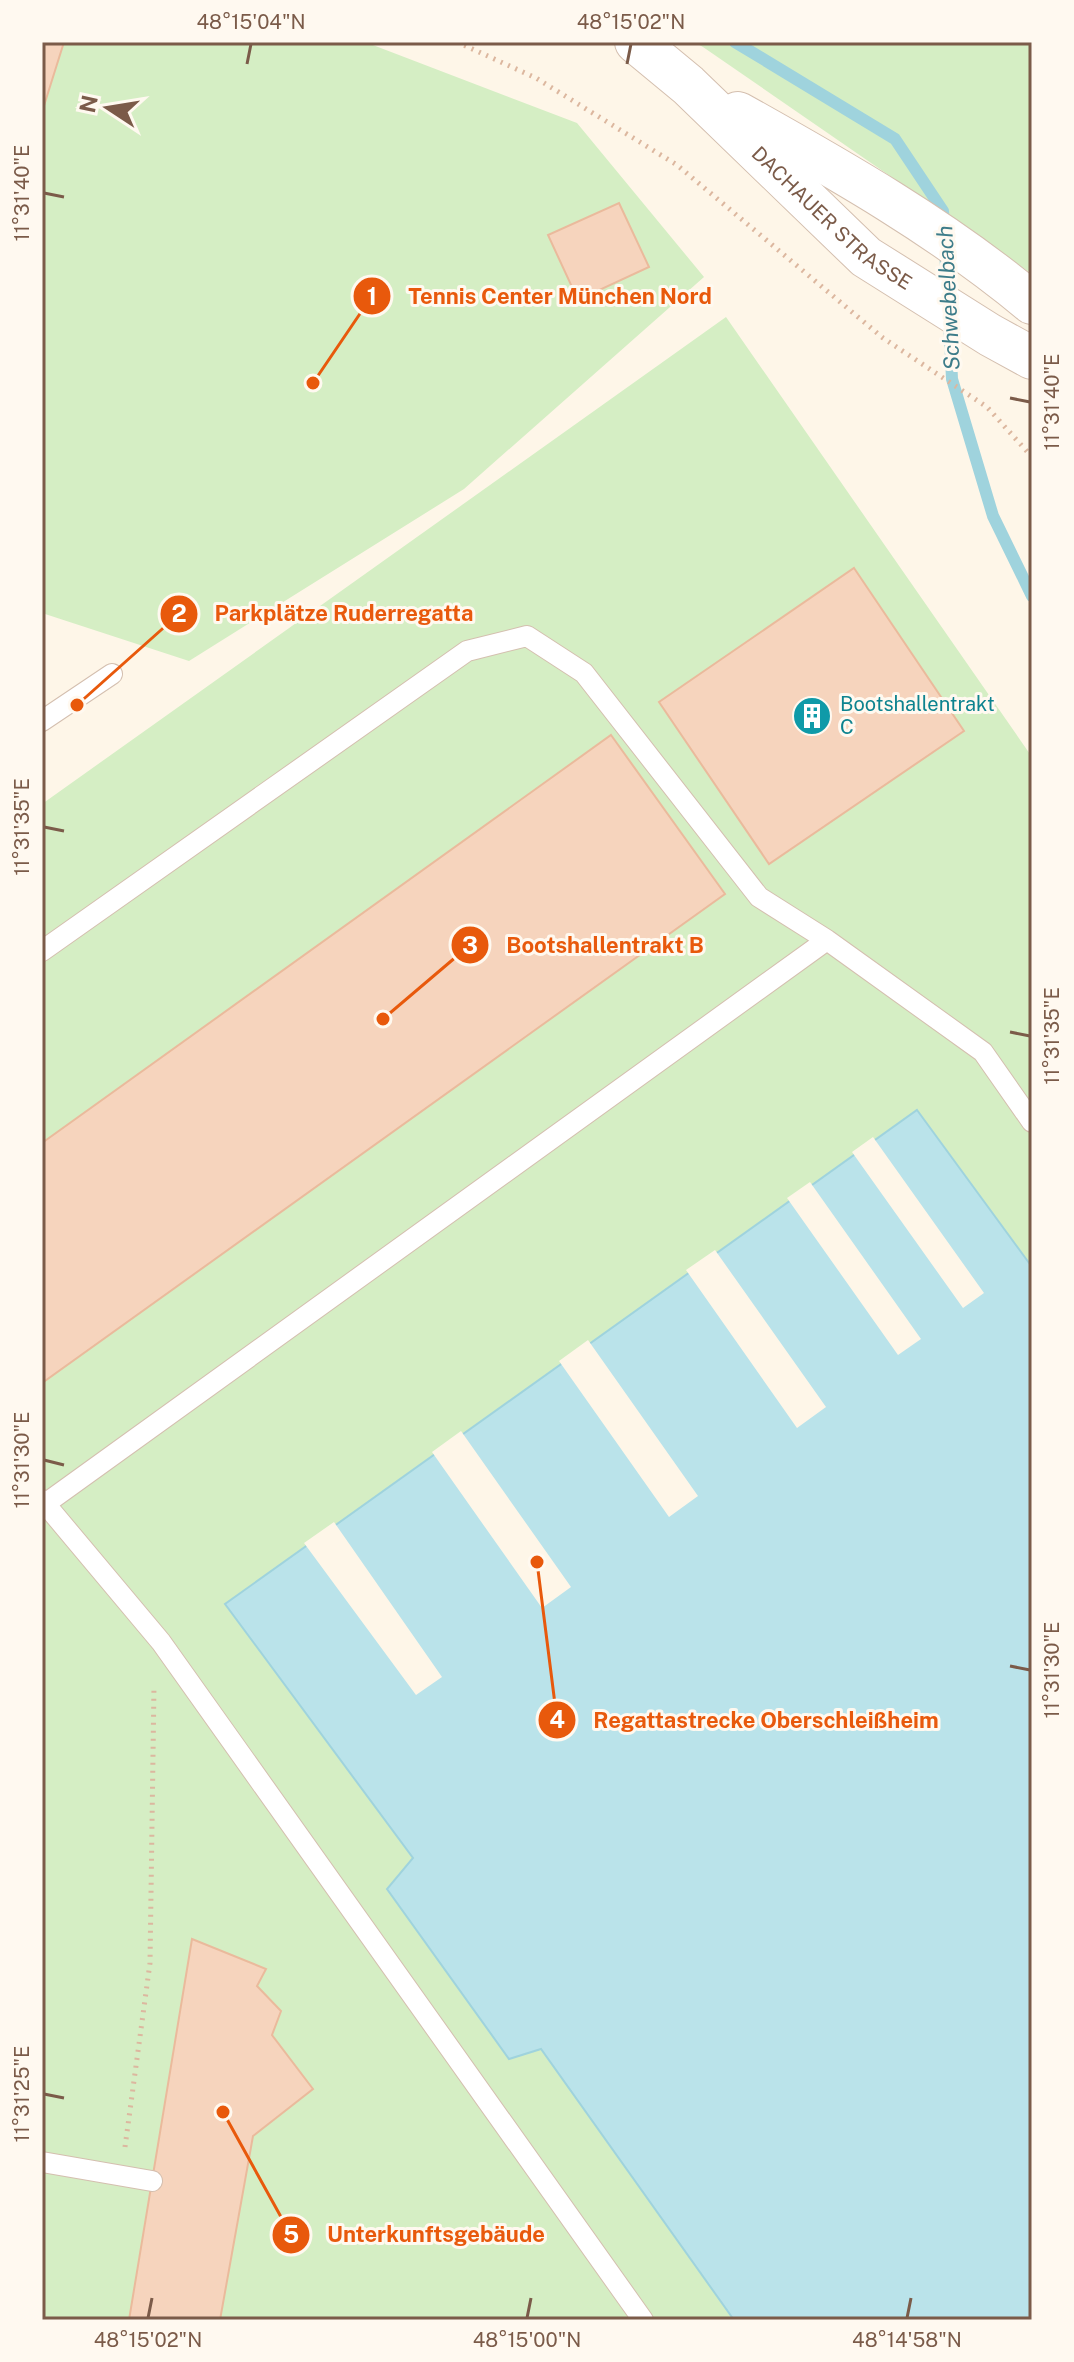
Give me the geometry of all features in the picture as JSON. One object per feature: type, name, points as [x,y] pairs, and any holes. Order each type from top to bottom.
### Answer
[{"type":"street","name":"DACHAUER STRASSE","points":[[636,42],[688,85],[866,257],[1032,358]]},
{"type":"street","name":"DACHAUER STRASSE","points":[[688,85],[862,182],[988,266],[1032,303]]},
{"type":"lane","points":[[42,951],[467,651],[527,636],[584,673],[759,897],[827,940],[983,1052],[1032,1122]]},
{"type":"lane","points":[[42,721],[112,674]]},
{"type":"lane","points":[[643,2320],[171,1656],[44,1502],[827,940]]},
{"type":"lane","points":[[42,2162],[152,2181]]},
{"type":"path","points":[[457,42],[536,78],[677,165],[883,338],[987,407],[1032,457]]},
{"type":"path","points":[[121,2176],[150,1963],[154,1675],[171,1656]]},
{"type":"green space","points":[[42,42],[365,42],[577,123],[704,277],[464,489],[189,661],[42,613]]},
{"type":"green space","points":[[694,42],[1032,42],[1032,274],[703,47]]},
{"type":"green space","points":[[726,317],[1032,757],[1032,2320],[42,2320],[42,804]]},
{"type":"water","points":[[917,1110],[1032,1267],[1032,2320],[734,2320],[541,2049],[509,2059],[387,1889],[413,1858],[225,1604]]},
{"type":"pier","points":[[873,1137],[984,1293],[963,1308],[852,1152]]},
{"type":"pier","points":[[810,1182],[921,1339],[898,1355],[787,1198]]},
{"type":"pier","points":[[715,1250],[826,1407],[797,1428],[686,1270]]},
{"type":"pier","points":[[588,1340],[698,1496],[669,1517],[559,1361]]},
{"type":"pier","points":[[461,1431],[571,1587],[542,1608],[432,1452]]},
{"type":"pier","points":[[334,1522],[442,1677],[416,1695],[304,1543]]},
{"type":"building","points":[[42,42],[64,42],[42,112]]},
{"type":"building","points":[[619,203],[649,267],[578,300],[548,235]]},
{"type":"building","name":"Bootshallentrakt C","points":[[854,568],[964,731],[769,864],[659,702]]},
{"type":"building","points":[[611,735],[725,894],[42,1383],[42,1143]]},
{"type":"building","points":[[192,1939],[266,1969],[257,1986],[281,2011],[272,2035],[313,2089],[253,2136],[220,2320],[129,2320]]},
{"type":"waterway","name":"Schwebelbach","points":[[735,42],[895,139],[943,211],[944,224]]},
{"type":"waterway","name":"Schwebelbach","points":[[945,250],[948,300]]},
{"type":"waterway","name":"Schwebelbach","points":[[949,318],[952,379],[993,516],[1032,596]]},
{"type":"place","name":"Tennis Center München Nord","points":[[313,383]]},
{"type":"place","name":"Parkplätze Ruderregatta","points":[[77,705]]},
{"type":"place","name":"Bootshallentrakt C","points":[[812,716]]},
{"type":"place","name":"Bootshallentrakt B","points":[[383,1019]]},
{"type":"place","name":"Regattastrecke Oberschleißheim","points":[[537,1562]]},
{"type":"place","name":"Unterkunftsgebäude","points":[[223,2112]]}]
